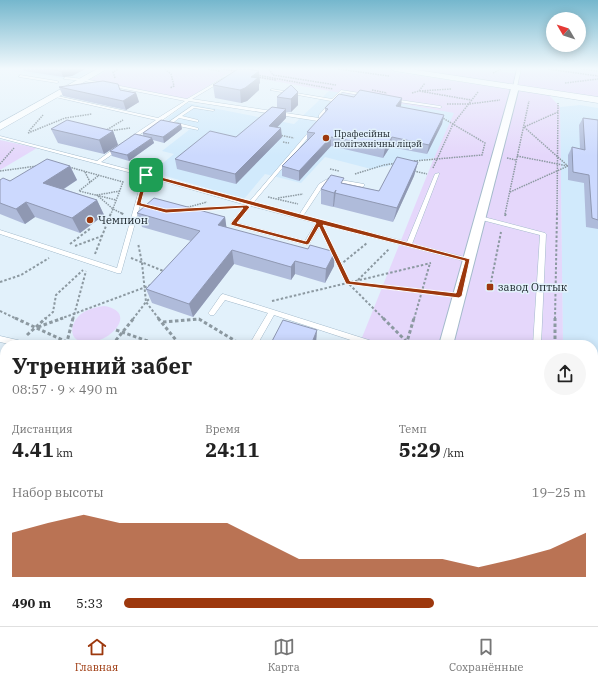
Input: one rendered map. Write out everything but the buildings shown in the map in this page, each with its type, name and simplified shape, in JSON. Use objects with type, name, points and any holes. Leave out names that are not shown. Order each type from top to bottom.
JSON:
[{"type":"street","points":[[0,127],[49,98]]},
{"type":"street","points":[[447,340],[513,98]]},
{"type":"street","points":[[587,98],[598,100]]},
{"type":"lane","points":[[63,98],[197,129]]},
{"type":"lane","points":[[178,98],[321,120]]},
{"type":"lane","points":[[125,143],[191,98]]},
{"type":"lane","points":[[319,222],[307,243],[233,224],[321,120],[320,116],[333,100],[322,98]]},
{"type":"lane","points":[[387,98],[440,107]]},
{"type":"lane","points":[[170,123],[192,107],[212,110]]},
{"type":"lane","points":[[178,117],[197,121]]},
{"type":"lane","points":[[0,137],[223,196],[248,205],[468,260]]},
{"type":"lane","points":[[98,162],[120,147]]},
{"type":"lane","points":[[0,232],[119,271],[146,175]]},
{"type":"lane","points":[[409,245],[437,175]]},
{"type":"lane","points":[[300,217],[321,185],[331,179],[362,185]]},
{"type":"lane","points":[[480,218],[542,234],[537,340]]},
{"type":"lane","points":[[212,313],[223,298],[359,340]]},
{"type":"lane","points":[[256,340],[272,312]]},
{"type":"path","points":[[436,159],[453,124],[471,100],[459,98]]},
{"type":"path","points":[[422,104],[469,104],[511,98]]},
{"type":"path","points":[[490,287],[529,101]]},
{"type":"path","points":[[555,340],[558,102]]},
{"type":"path","points":[[414,162],[482,155],[486,143],[422,104]]},
{"type":"path","points":[[28,132],[65,118],[115,110]]},
{"type":"path","points":[[0,164],[46,112]]},
{"type":"path","points":[[524,127],[558,112]]},
{"type":"path","points":[[105,131],[132,114]]},
{"type":"path","points":[[524,127],[568,166]]},
{"type":"path","points":[[279,134],[304,140]]},
{"type":"path","points":[[517,156],[568,166]]},
{"type":"path","points":[[355,174],[384,164],[399,163]]},
{"type":"path","points":[[384,164],[392,166]]},
{"type":"path","points":[[0,171],[42,165]]},
{"type":"path","points":[[63,165],[124,182],[92,262]]},
{"type":"path","points":[[510,192],[568,166]]},
{"type":"path","points":[[407,170],[437,175]]},
{"type":"path","points":[[84,171],[90,182]]},
{"type":"path","points":[[99,175],[79,191],[116,200]]},
{"type":"path","points":[[97,195],[120,191]]},
{"type":"path","points":[[276,198],[317,192]]},
{"type":"path","points":[[258,194],[307,206]]},
{"type":"path","points":[[97,195],[113,209],[133,220],[142,263],[146,302],[176,340]]},
{"type":"path","points":[[223,196],[178,210],[248,205]]},
{"type":"path","points":[[319,222],[348,283],[402,340]]},
{"type":"path","points":[[0,282],[21,275],[60,252],[91,228]]},
{"type":"path","points":[[60,252],[102,235]]},
{"type":"path","points":[[340,265],[376,236]]},
{"type":"path","points":[[358,280],[396,242]]},
{"type":"path","points":[[407,340],[434,252]]},
{"type":"path","points":[[124,255],[170,273],[168,277]]},
{"type":"path","points":[[252,306],[430,263]]},
{"type":"path","points":[[21,340],[54,312],[56,295],[87,266],[68,340]]},
{"type":"path","points":[[35,328],[158,282]]},
{"type":"path","points":[[348,283],[422,293],[459,296]]},
{"type":"path","points":[[116,340],[156,291]]},
{"type":"path","points":[[0,312],[62,340]]},
{"type":"path","points":[[162,322],[198,319],[234,340]]},
{"type":"path","points":[[116,330],[145,340]]},
{"type":"shaded area","name":"Прафесійны політэхнічны ліцэй","points":[[321,98],[443,98],[487,101],[466,164],[433,158],[371,169],[325,157],[301,183],[265,174],[244,199],[152,172],[174,154],[162,151],[194,126],[165,120],[187,103],[294,124]]},
{"type":"shaded area","points":[[371,98],[552,98],[560,107],[563,340],[361,340],[434,158],[454,113]]},
{"type":"shaded area","points":[[580,105],[598,108],[598,340],[563,340],[560,107]]},
{"type":"shaded area","points":[[0,140],[37,148],[0,170]]},
{"type":"shaded area","points":[[104,306],[115,309],[120,315],[120,321],[110,334],[102,339],[78,340],[73,334],[72,330],[75,321],[81,314]]},
{"type":"place","name":"Прафесійны політэхнічны ліцэй","points":[[326,138]]},
{"type":"place","name":"Чемпион","points":[[90,220]]},
{"type":"place","name":"завод Оптык","points":[[490,287]]},
{"type":"route","points":[[146,175],[138,204],[166,211],[247,207],[233,224],[307,243],[319,222],[468,260],[459,296],[422,293],[348,283],[319,222],[146,175]]}]
